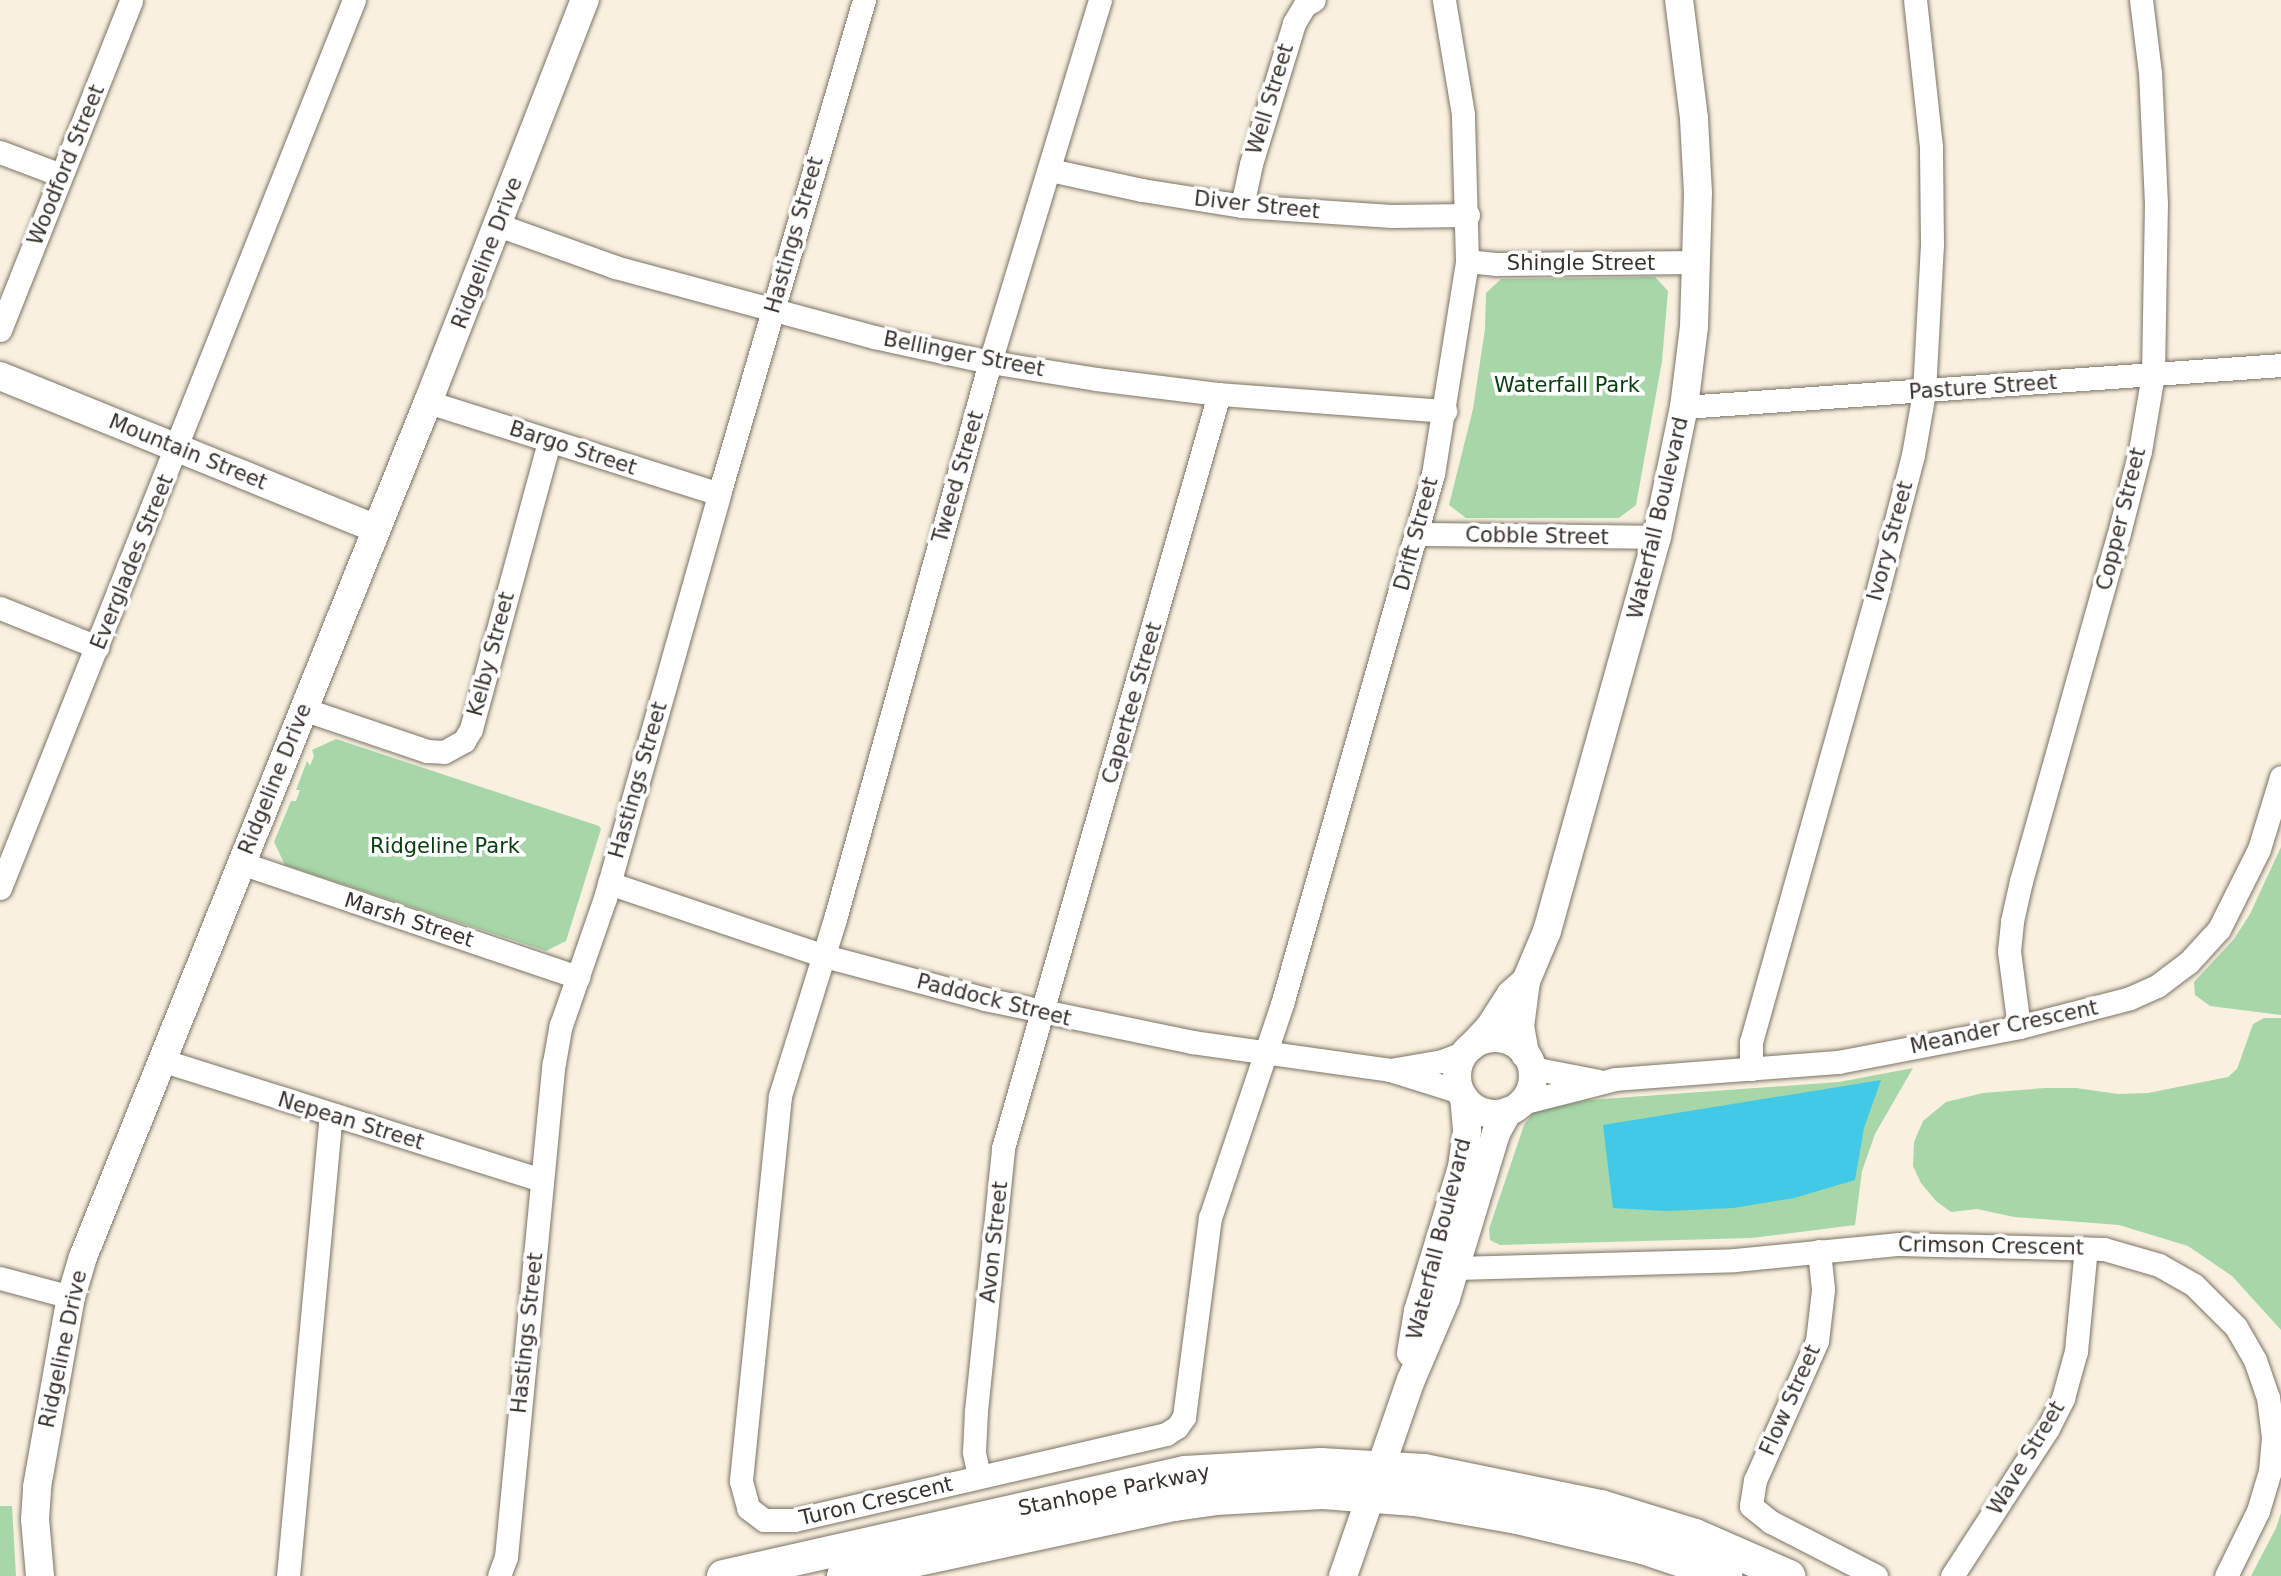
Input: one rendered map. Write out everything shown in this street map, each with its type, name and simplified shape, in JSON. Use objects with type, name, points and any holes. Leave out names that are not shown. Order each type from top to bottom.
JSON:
[{"type":"main road","name":"Stanhope Parkway","points":[[723,1576],[1185,1472],[1264,1465],[1379,1465],[1502,1484],[1639,1516],[1721,1545],[1789,1576]]},
{"type":"main road","name":"Stanhope Parkway","points":[[843,1576],[1175,1505],[1257,1496],[1322,1493],[1464,1507],[1643,1548],[1726,1576]]},
{"type":"street","name":"Woodford Street","points":[[0,330],[131,0]]},
{"type":"street","name":"Everglades Street","points":[[0,888],[10,837],[97,647],[355,0]]},
{"type":"street","name":"Hastings Street","points":[[499,1576],[506,1558],[557,1044],[609,883],[719,494],[864,0]]},
{"type":"street","name":"Tweed Street","points":[[825,956],[990,362],[1100,0]]},
{"type":"street","name":"Well Street","points":[[1242,206],[1251,164],[1294,23],[1306,5],[1314,0]]},
{"type":"street","name":"Drift Street","points":[[1265,1054],[1418,534],[1445,411],[1467,261],[1468,215],[1463,114],[1444,0]]},
{"type":"street","name":"Waterfall Boulevard","points":[[1528,1061],[1520,1027],[1526,981],[1547,931],[1657,537],[1684,407],[1694,327],[1698,193],[1694,118],[1679,0]]},
{"type":"street","name":"Ivory Street","points":[[1751,1069],[1751,1042],[1876,597],[1913,455],[1924,392],[1932,245],[1931,147],[1915,0]]},
{"type":"street","name":"Copper Street","points":[[2018,1027],[2009,951],[2012,921],[2140,452],[2153,374],[2156,204],[2150,73],[2141,0]]},
{"type":"street","name":"Ridgeline Drive","points":[[40,1576],[35,1519],[41,1460],[71,1297],[83,1257],[428,402],[582,1]]},
{"type":"street","points":[[0,152],[61,175]]},
{"type":"street","name":"Diver Street","points":[[1050,170],[1142,190],[1242,206],[1378,216],[1468,215]]},
{"type":"street","name":"Bellinger Street","points":[[498,225],[615,267],[773,310],[990,362],[1096,379],[1219,394],[1445,411]]},
{"type":"street","name":"Shingle Street","points":[[1467,261],[1497,264],[1696,262]]},
{"type":"street","name":"Pasture Street","points":[[1684,407],[2281,365]]},
{"type":"street","name":"Mountain Street","points":[[0,376],[375,528]]},
{"type":"street","name":"Capertee Street","points":[[1044,1013],[1219,394]]},
{"type":"street","name":"Bargo Street","points":[[428,402],[719,494]]},
{"type":"street","name":"Kelby Street","points":[[303,709],[427,751],[444,752],[464,741],[471,729],[549,441]]},
{"type":"street","name":"Cobble Street","points":[[1418,534],[1657,537]]},
{"type":"street","points":[[0,608],[97,647]]},
{"type":"street","name":"Meander Crescent","points":[[1515,1107],[1601,1081],[1838,1062],[2018,1027],[2130,999],[2157,986],[2188,963],[2219,929],[2259,849],[2281,777]]},
{"type":"street","name":"Marsh Street","points":[[241,863],[578,977]]},
{"type":"street","name":"Paddock Street","points":[[609,883],[825,956],[1044,1013],[1265,1054],[1391,1070],[1462,1095]]},
{"type":"street","name":"Turon Crescent","points":[[825,956],[780,1096],[741,1481],[744,1500],[757,1517],[783,1522],[1166,1434],[1181,1422],[1188,1401],[1207,1233],[1265,1054]]},
{"type":"street","name":"Waterfall Boulevard","points":[[1469,1049],[1489,1028],[1511,994],[1526,981]]},
{"type":"street","name":"Avon Street","points":[[979,1476],[974,1452],[976,1411],[1003,1148],[1044,1013]]},
{"type":"street","points":[[1500,1039],[1514,1044],[1528,1061],[1530,1090],[1515,1107],[1488,1113],[1474,1108],[1462,1095],[1457,1071],[1469,1049],[1484,1040],[1500,1039]]},
{"type":"street","name":"Paddock Street","points":[[1391,1070],[1442,1061],[1469,1049]]},
{"type":"street","name":"Nepean Street","points":[[161,1060],[331,1116],[542,1180]]},
{"type":"street","name":"Meander Crescent","points":[[1528,1061],[1601,1081]]},
{"type":"street","name":"Waterfall Boulevard","points":[[1411,1380],[1411,1354],[1418,1311],[1462,1167],[1467,1130],[1462,1095]]},
{"type":"street","name":"Waterfall Boulevard","points":[[1342,1576],[1379,1465],[1456,1268],[1496,1133],[1515,1107]]},
{"type":"street","points":[[288,1576],[331,1116]]},
{"type":"street","name":"Crimson Crescent","points":[[1456,1268],[1735,1260],[1899,1244],[2086,1248],[2140,1257],[2194,1285],[2236,1327],[2255,1360],[2271,1416],[2272,1459],[2258,1511],[2226,1576]]},
{"type":"street","name":"Wave Street","points":[[1952,1576],[2048,1428],[2063,1398],[2076,1351],[2086,1248]]},
{"type":"street","name":"Flow Street","points":[[1819,1251],[1823,1290],[1817,1340],[1755,1480],[1751,1506],[1771,1522],[1876,1576]]},
{"type":"street","points":[[0,1278],[71,1297]]},
{"type":"street","points":[[35,1519],[59,1576]]},
{"type":"green space","name":"Waterfall Park","points":[[1655,277],[1668,291],[1662,361],[1636,505],[1619,518],[1466,518],[1449,505],[1473,409],[1485,329],[1486,293],[1501,279]]},
{"type":"green space","name":"Ridgeline Park","points":[[336,739],[599,826],[601,829],[566,941],[546,951],[285,865],[274,842],[291,801],[296,801],[300,790],[296,790],[307,761],[310,766],[314,756],[312,750]]},
{"type":"green space","points":[[2281,847],[2281,1015],[2210,1006],[2195,995],[2194,982],[2234,939],[2250,914]]},
{"type":"green space","points":[[2264,1018],[2281,1018],[2281,1330],[2232,1276],[2188,1246],[2119,1225],[2014,1217],[1977,1209],[1951,1212],[1936,1201],[1921,1183],[1913,1166],[1914,1142],[1923,1121],[1946,1102],[1983,1093],[2045,1088],[2076,1088],[2118,1094],[2148,1093],[2228,1077],[2237,1069],[2253,1024]]},
{"type":"green space","points":[[1913,1068],[1875,1134],[1862,1171],[1855,1225],[1751,1238],[1500,1245],[1490,1240],[1489,1229],[1524,1125],[1535,1111],[1589,1100],[1839,1082]]},
{"type":"green space","points":[[0,1506],[12,1506],[16,1576],[0,1576]]},
{"type":"green space","points":[[2281,1513],[2281,1576],[2251,1576],[2276,1528]]},
{"type":"water","points":[[1881,1080],[1864,1128],[1855,1180],[1794,1198],[1733,1208],[1666,1211],[1613,1208],[1603,1125]]}]
